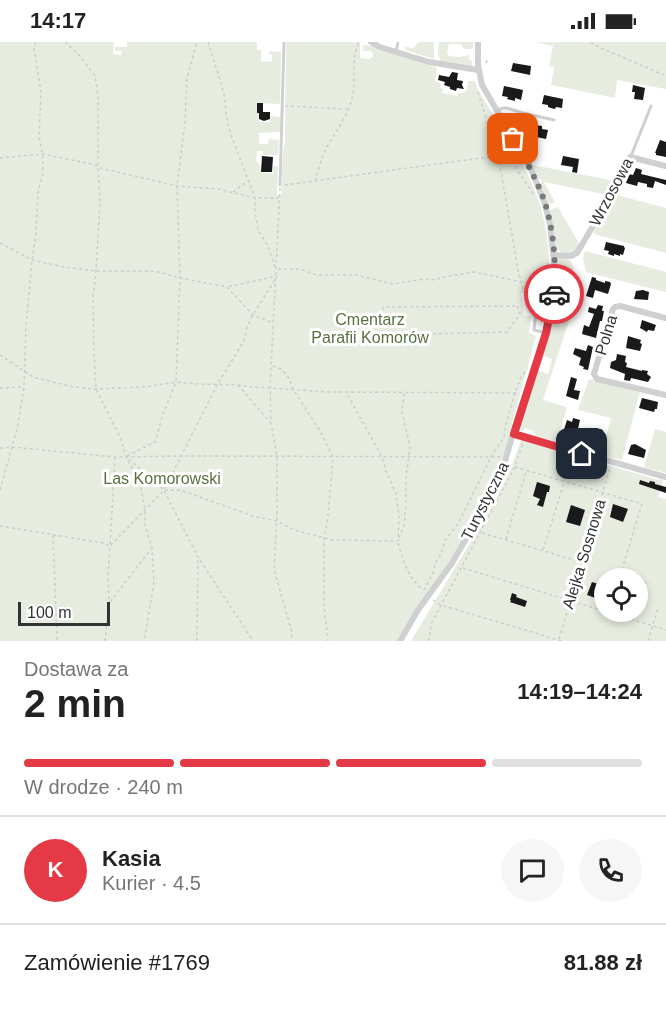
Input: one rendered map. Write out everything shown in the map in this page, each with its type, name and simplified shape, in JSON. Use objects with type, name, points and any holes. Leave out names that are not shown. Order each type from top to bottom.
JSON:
[{"type":"street","points":[[370,42],[429,62],[478,70]]},
{"type":"street","name":"Turystyczna","points":[[400,641],[418,610],[452,563],[492,491],[507,458],[551,311],[554,287],[553,255],[546,208],[531,169],[482,85],[478,70],[478,42]]},
{"type":"street","points":[[630,157],[666,166]]},
{"type":"street","name":"Wrzosowa","points":[[553,255],[569,256],[579,250],[630,157]]},
{"type":"street","name":"Polna","points":[[666,318],[620,306],[615,307],[594,372],[598,379],[666,395]]},
{"type":"street","points":[[514,434],[666,477]]},
{"type":"lane","points":[[280,185],[284,42]]},
{"type":"lane","points":[[396,52],[398,42]]},
{"type":"lane","name":"Wrzosowa","points":[[630,157],[651,106]]},
{"type":"lane","points":[[496,111],[507,108],[554,120]]},
{"type":"lane","points":[[528,299],[536,299],[534,330],[546,333]]},
{"type":"lane","points":[[536,311],[551,311]]},
{"type":"path","points":[[0,490],[17,429],[24,387],[26,327],[38,192],[43,173],[43,154],[39,136],[40,90],[34,49],[36,42]]},
{"type":"path","points":[[65,42],[81,57],[95,76],[98,95],[100,202],[93,298],[96,389],[122,439],[126,457],[140,482],[145,525],[152,548],[154,583],[144,641]]},
{"type":"path","points":[[126,457],[155,442],[176,382],[180,278],[177,186],[185,122],[186,78],[197,42]]},
{"type":"path","points":[[208,42],[225,99],[231,135],[255,198],[258,230],[268,246],[277,276],[270,387],[271,423],[278,456],[274,569],[292,633],[291,641]]},
{"type":"path","points":[[315,181],[325,151],[352,99],[356,48],[359,42]]},
{"type":"path","points":[[591,42],[666,76]]},
{"type":"path","points":[[479,89],[481,105],[498,154],[524,292]]},
{"type":"path","points":[[283,106],[347,109]]},
{"type":"path","points":[[489,128],[538,201]]},
{"type":"path","points":[[0,158],[43,154],[177,186],[218,189],[255,198],[280,198]]},
{"type":"path","points":[[276,269],[280,185],[498,154]]},
{"type":"path","points":[[233,192],[248,181]]},
{"type":"path","points":[[0,243],[32,260],[64,267],[96,271],[155,270],[180,278],[227,287],[277,276]]},
{"type":"path","points":[[276,269],[300,269],[317,275],[356,275],[393,284],[424,279],[436,280],[474,272],[522,282]]},
{"type":"path","points":[[110,546],[165,490],[217,385],[244,341],[253,315],[277,276]]},
{"type":"path","points":[[227,287],[253,315],[274,323]]},
{"type":"path","points":[[517,306],[520,314],[507,332],[383,335],[383,307],[517,306]]},
{"type":"path","points":[[0,355],[33,377],[73,387],[96,389],[144,387],[176,382],[346,392],[520,393]]},
{"type":"path","points":[[272,365],[289,378],[293,389],[320,431],[333,457],[324,539],[324,606],[328,641]]},
{"type":"path","points":[[346,392],[382,457],[396,493],[399,516],[398,541],[405,565],[413,581],[423,590],[434,573],[445,540],[458,524],[491,457],[504,437],[515,393],[521,377],[529,369]]},
{"type":"path","points":[[237,385],[271,423]]},
{"type":"path","points":[[0,388],[24,387]]},
{"type":"path","points":[[398,541],[404,526],[410,446],[402,412],[404,392]]},
{"type":"path","points":[[429,641],[431,624],[481,533],[514,467],[523,442]]},
{"type":"path","points":[[0,448],[12,447],[115,457],[507,458]]},
{"type":"path","points":[[105,641],[110,602],[108,575],[115,457]]},
{"type":"path","points":[[126,457],[165,490],[198,557],[253,641]]},
{"type":"path","points":[[514,467],[642,504],[623,568]]},
{"type":"path","name":"Alejka Sosnowa","points":[[560,641],[610,468]]},
{"type":"path","points":[[506,540],[526,471]]},
{"type":"path","points":[[543,551],[564,482]]},
{"type":"path","points":[[165,490],[180,490],[324,539],[398,541]]},
{"type":"path","points":[[0,526],[110,546]]},
{"type":"path","points":[[481,533],[582,562]]},
{"type":"path","points":[[53,534],[57,641]]},
{"type":"path","points":[[110,602],[152,548]]},
{"type":"path","points":[[197,641],[198,557]]},
{"type":"path","points":[[462,568],[594,608]]},
{"type":"path","points":[[435,602],[560,641]]},
{"type":"path","points":[[648,641],[658,608]]},
{"type":"path","points":[[640,622],[666,630]]},
{"type":"green space","name":"Las Komorowski","points":[[0,42],[114,42],[113,54],[121,55],[121,51],[115,51],[115,47],[127,47],[127,42],[257,42],[257,50],[261,50],[261,61],[272,62],[272,54],[269,54],[269,51],[281,52],[280,103],[257,103],[259,122],[270,122],[271,116],[280,117],[280,132],[259,133],[259,144],[268,144],[269,139],[279,140],[278,155],[263,155],[263,151],[257,151],[256,160],[260,165],[261,173],[273,173],[273,166],[278,166],[277,195],[281,195],[285,141],[286,42],[360,42],[360,58],[369,59],[373,57],[373,53],[363,51],[363,45],[373,46],[437,68],[435,81],[440,83],[442,93],[457,96],[458,93],[467,90],[468,81],[475,81],[536,192],[545,224],[550,276],[549,299],[547,304],[538,305],[541,301],[541,293],[521,293],[524,314],[531,316],[529,333],[536,336],[501,468],[454,555],[406,624],[397,641],[0,641]]},
{"type":"green space","points":[[418,42],[434,42],[434,59],[405,50],[406,47],[414,48]]},
{"type":"green space","points":[[439,42],[473,42],[473,49],[464,49],[461,44],[449,44],[447,52],[449,56],[469,55],[472,67],[440,61]]},
{"type":"green space","points":[[535,42],[666,42],[666,89],[617,80],[615,98],[551,85],[554,67],[549,66],[553,46]]},
{"type":"green space","points":[[525,153],[533,165],[615,181],[608,195],[544,182],[555,202],[548,205],[540,183],[542,182],[538,179]]},
{"type":"green space","points":[[613,194],[666,208],[666,253],[594,234]]},
{"type":"green space","points":[[558,207],[580,245],[574,253],[563,253],[555,247],[550,210]]},
{"type":"green space","points":[[585,251],[666,272],[666,292],[586,272],[583,258]]},
{"type":"green space","points":[[562,257],[570,260],[574,268],[564,298],[569,297],[576,300],[543,400],[567,407],[557,442],[535,436],[533,431],[525,428],[522,432],[520,423],[529,392],[531,393],[533,389],[530,387],[537,370],[548,374],[552,359],[544,356],[538,368],[551,324],[557,290],[559,290],[560,275],[557,274],[557,262]]},
{"type":"green space","points":[[589,379],[640,392],[622,460],[601,455],[611,418],[578,410]]},
{"type":"green space","points":[[655,429],[666,432],[666,473],[644,467]]},
{"type":"green space","points":[[521,440],[663,480],[658,497],[666,499],[666,641],[411,641],[494,503]]},
{"type":"building","points":[[513,63],[531,66],[530,75],[511,71]]},
{"type":"building","points":[[452,72],[458,73],[457,80],[463,81],[464,89],[457,88],[456,91],[450,89],[444,85],[445,82],[438,80],[439,75],[449,77]]},
{"type":"building","points":[[633,85],[645,88],[643,100],[634,99]]},
{"type":"building","points":[[504,86],[523,90],[521,100],[515,98],[515,101],[502,96]]},
{"type":"building","points":[[544,95],[563,99],[562,108],[556,107],[555,109],[542,104]]},
{"type":"building","points":[[257,103],[263,103],[263,112],[270,112],[270,119],[264,121],[259,119]]},
{"type":"building","points":[[535,125],[548,130],[546,139],[527,135],[528,126],[534,127]]},
{"type":"building","points":[[660,140],[666,142],[666,157],[655,153]]},
{"type":"building","points":[[262,156],[273,157],[272,172],[261,172]]},
{"type":"building","points":[[563,156],[579,159],[577,173],[572,172],[573,167],[561,165]]},
{"type":"building","points":[[636,168],[642,170],[641,174],[666,180],[666,185],[655,181],[653,188],[638,182],[637,186],[626,183],[629,174],[633,175]]},
{"type":"building","points":[[606,242],[624,246],[623,255],[608,254],[609,251],[604,250]]},
{"type":"building","points":[[592,277],[605,283],[605,281],[610,282],[608,294],[595,290],[593,298],[586,296]]},
{"type":"building","points":[[636,291],[649,292],[648,300],[634,299]]},
{"type":"building","points":[[598,305],[603,306],[602,311],[604,311],[596,338],[582,334],[584,325],[589,327],[594,314],[588,312],[589,307],[596,309]]},
{"type":"building","points":[[642,320],[656,325],[654,331],[648,330],[647,332],[640,328]]},
{"type":"building","points":[[628,336],[641,340],[640,351],[626,348]]},
{"type":"building","points":[[588,345],[593,347],[588,370],[579,365],[581,358],[573,354],[575,348],[586,351]]},
{"type":"building","points":[[617,354],[626,356],[626,367],[648,371],[647,374],[651,377],[648,382],[631,378],[630,381],[624,380],[625,374],[610,368]]},
{"type":"building","points":[[571,377],[577,379],[574,390],[580,391],[578,400],[566,396]]},
{"type":"building","points":[[642,398],[658,402],[657,409],[654,412],[639,408]]},
{"type":"building","points":[[573,418],[580,420],[578,440],[562,436],[567,420],[572,422]]},
{"type":"building","points":[[596,428],[603,430],[600,449],[593,447],[594,441],[590,438]]},
{"type":"building","points":[[635,444],[646,450],[644,458],[628,454],[631,445]]},
{"type":"building","points":[[640,480],[655,482],[655,484],[666,487],[666,493],[639,484]]},
{"type":"building","points":[[537,482],[550,486],[543,507],[537,505],[540,499],[533,496]]},
{"type":"building","points":[[613,504],[628,509],[623,522],[610,517]]},
{"type":"building","points":[[571,505],[585,510],[580,526],[566,522]]},
{"type":"building","points":[[592,582],[594,583],[594,598],[587,595]]},
{"type":"building","points":[[512,593],[527,601],[525,607],[510,602]]},
{"type":"way so far","points":[[513,139],[532,173],[546,208],[554,262],[554,294]]},
{"type":"route","points":[[554,294],[546,333],[514,434],[582,454]]},
{"type":"park label","name":"Cmentarz Parafii Komorów","points":[[370,328]]}]
